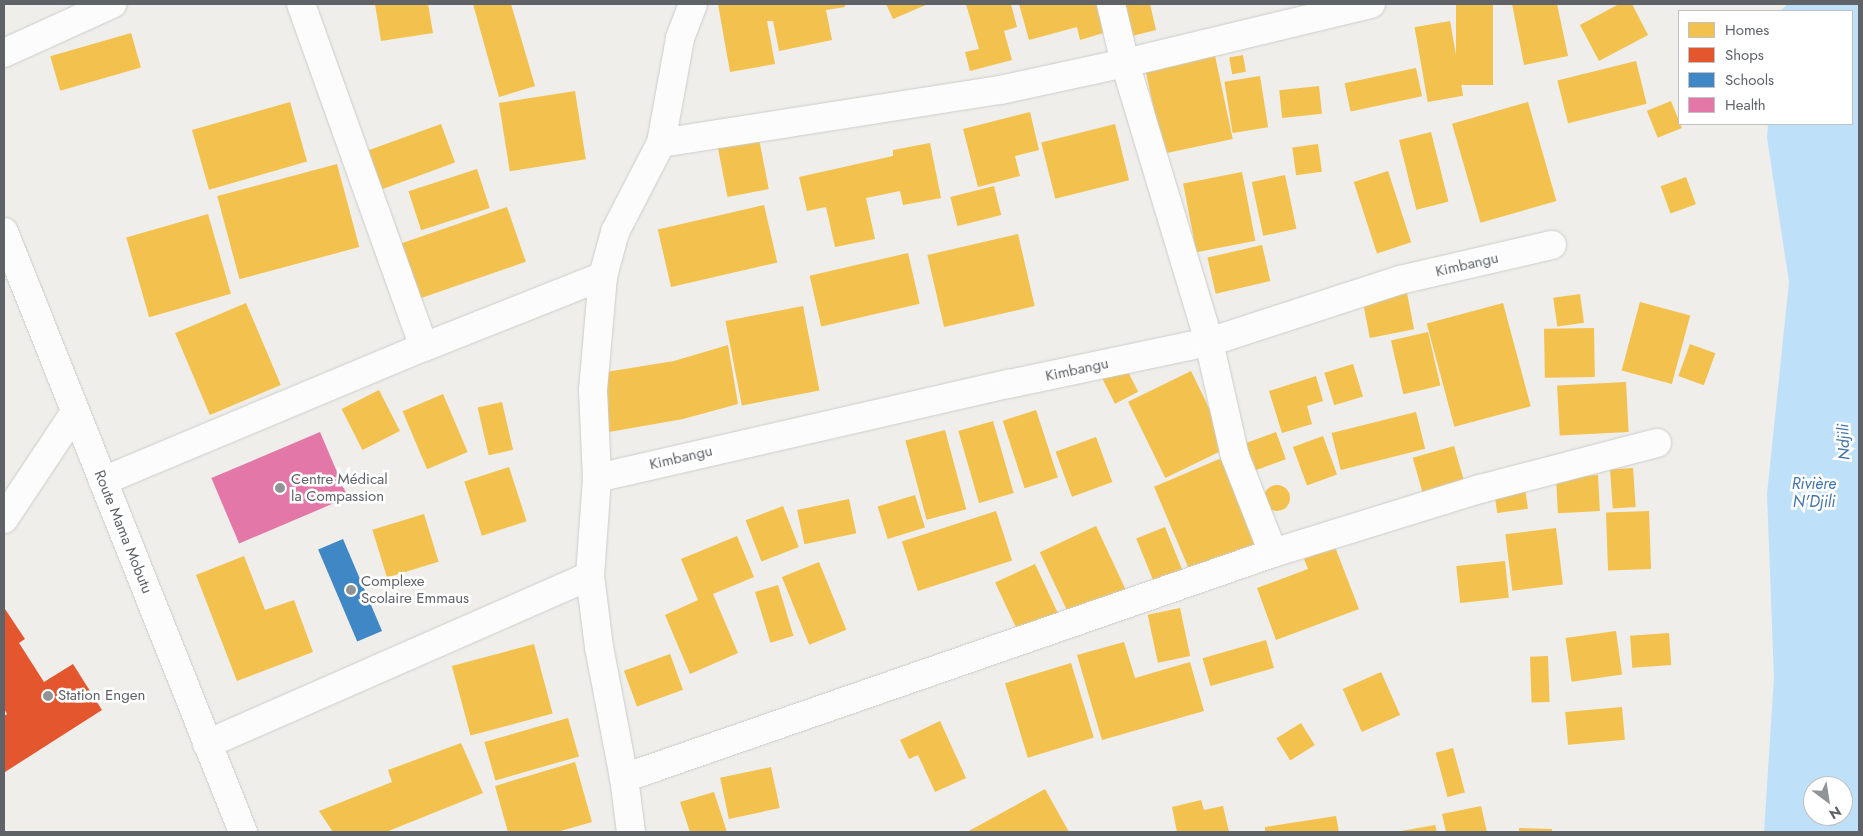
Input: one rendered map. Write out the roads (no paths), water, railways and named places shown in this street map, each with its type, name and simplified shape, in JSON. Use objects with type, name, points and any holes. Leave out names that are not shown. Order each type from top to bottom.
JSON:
[{"type":"street","points":[[4,53],[112,4]]},
{"type":"street","points":[[301,4],[424,347]]},
{"type":"street","points":[[631,832],[624,778],[599,647],[590,576],[597,478],[593,390],[603,276],[615,232],[660,143],[680,38],[693,4]]},
{"type":"street","points":[[1110,4],[1125,63],[1209,342],[1235,456],[1273,553]]},
{"type":"street","points":[[660,143],[1000,90],[1125,63],[1371,4]]},
{"type":"street","name":"Route Mama Mobutu","points":[[4,232],[243,832]]},
{"type":"street","name":"Kimbangu","points":[[597,478],[1009,384],[1209,342],[1400,280],[1552,245]]},
{"type":"street","points":[[103,481],[424,347],[603,276]]},
{"type":"street","points":[[4,519],[75,412]]},
{"type":"street","points":[[624,778],[1273,553],[1480,489],[1657,443]]},
{"type":"street","points":[[207,744],[590,576]]},
{"type":"water","name":"Rivière N'Djili","points":[[1788,4],[1859,4],[1859,832],[1764,832],[1774,677],[1767,494],[1789,282],[1767,138],[1768,125],[1853,125],[1853,10],[1781,10]]},
{"type":"place","name":"Centre Médical la Compassion","points":[[280,488]]},
{"type":"place","name":"Complexe Scolaire Emmaus","points":[[351,590]]},
{"type":"place","name":"Station Engen","points":[[48,696]]},
{"type":"water label","name":"Ndjili","points":[[1844,442]]}]
